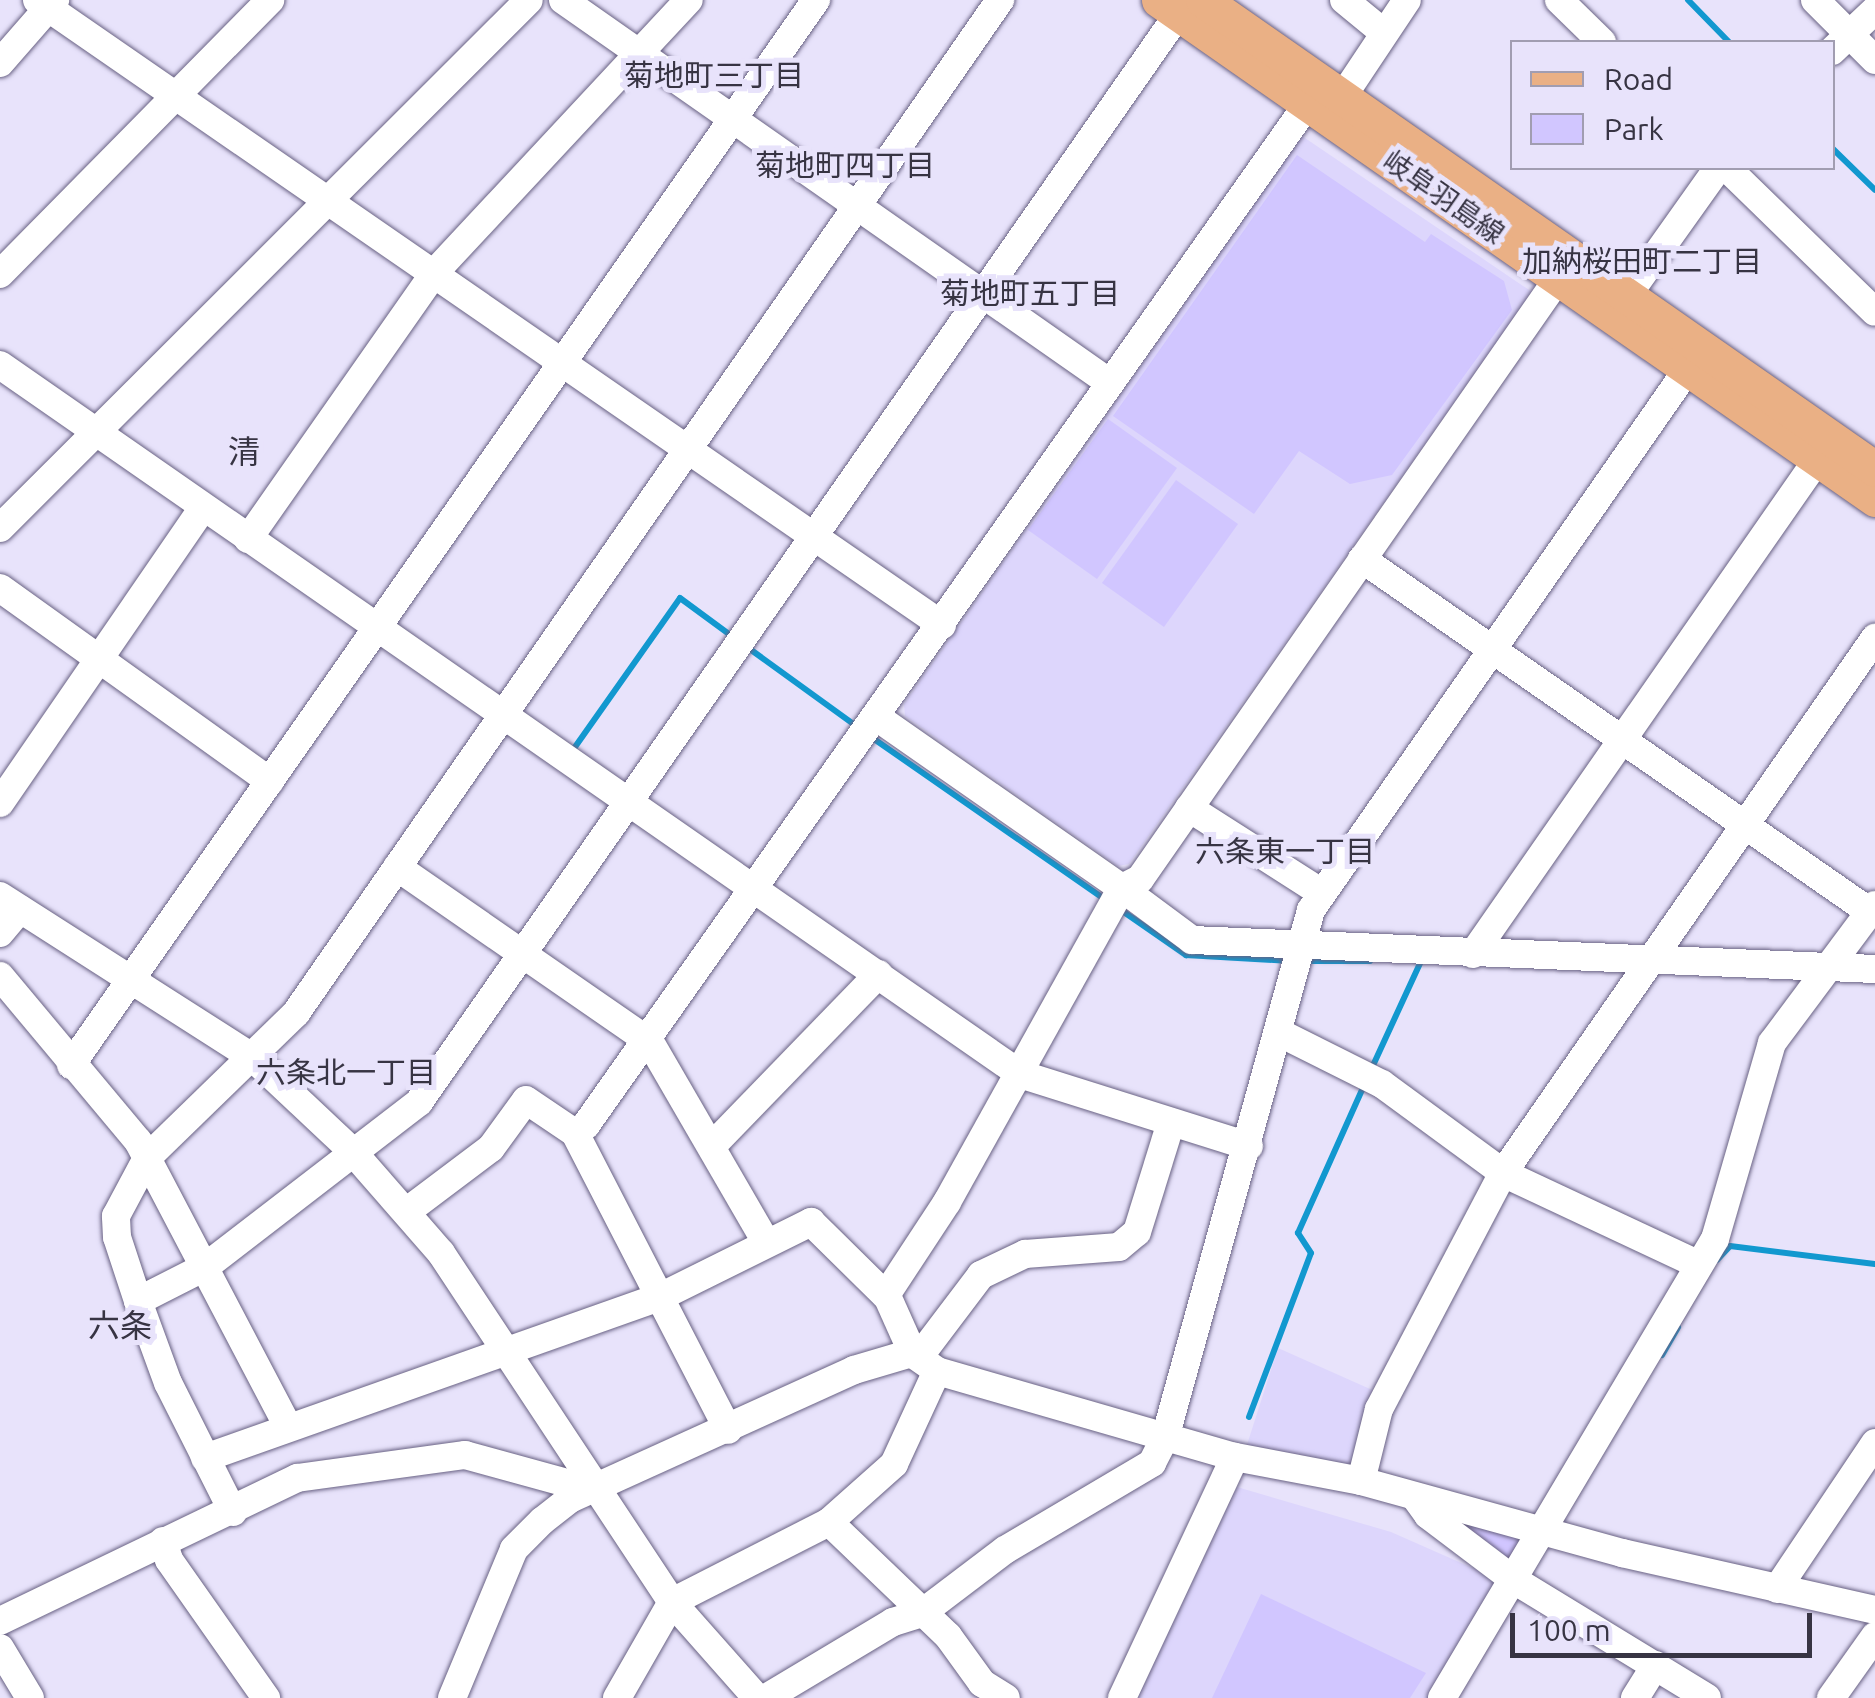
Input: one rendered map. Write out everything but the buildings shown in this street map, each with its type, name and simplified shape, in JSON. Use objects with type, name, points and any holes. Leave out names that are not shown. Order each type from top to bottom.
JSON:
[{"type":"main road","name":"岐阜羽島線","points":[[1180,4],[1627,296],[1875,469]]},
{"type":"main road","name":"岐阜羽島線","points":[[1326,99],[1559,277],[1875,499]]},
{"type":"street","points":[[0,528],[530,0]]},
{"type":"street","points":[[563,0],[1110,382]]},
{"type":"street","points":[[248,539],[435,272],[689,0]]},
{"type":"street","points":[[71,1064],[816,0]]},
{"type":"street","points":[[233,1512],[138,1301],[116,1237],[116,1216],[147,1158],[296,1013],[1000,0]]},
{"type":"street","points":[[1344,0],[1383,32]]},
{"type":"street","points":[[575,1133],[650,1042],[1110,382],[1326,99],[1407,0]]},
{"type":"street","points":[[1559,0],[1600,40]]},
{"type":"street","points":[[1815,0],[1841,43],[1875,60]]},
{"type":"street","points":[[0,63],[47,3],[942,625]]},
{"type":"street","points":[[0,274],[181,95],[258,4]]},
{"type":"street","points":[[138,1301],[204,1267],[419,1102],[983,294],[1180,4]]},
{"type":"street","points":[[1841,43],[1875,10]]},
{"type":"street","points":[[1627,296],[1717,170]]},
{"type":"street","points":[[1729,170],[1875,312]]},
{"type":"street","points":[[886,1295],[1020,1074],[1122,888],[1140,879],[1559,277]]},
{"type":"street","points":[[0,365],[94,435],[1020,1074],[1249,1146]]},
{"type":"street","points":[[766,1698],[893,1622],[922,1613],[1005,1550],[1152,1463],[1166,1438],[1278,1032],[1322,893],[1688,370]]},
{"type":"street","points":[[1473,954],[1619,738],[1817,460]]},
{"type":"street","points":[[0,803],[204,508]]},
{"type":"street","points":[[1362,559],[1745,825],[1873,909],[1772,1043],[1715,1239],[1442,1698]]},
{"type":"street","points":[[0,588],[270,780]]},
{"type":"street","points":[[1361,1481],[1378,1409],[1504,1173],[1875,638]]},
{"type":"street","points":[[878,718],[1192,940],[1875,969]]},
{"type":"street","points":[[1190,808],[1322,893]]},
{"type":"street","points":[[397,867],[650,1042],[766,1242]]},
{"type":"street","points":[[0,933],[10,902],[252,1057],[352,1151],[441,1253],[501,1351],[672,1602],[757,1698]]},
{"type":"street","points":[[713,1145],[879,974]]},
{"type":"street","points":[[0,976],[147,1158],[288,1427]]},
{"type":"street","points":[[1278,1032],[1382,1084],[1504,1173],[1698,1264]]},
{"type":"street","points":[[406,1212],[491,1148],[526,1100],[575,1133],[728,1430]]},
{"type":"street","points":[[452,1698],[514,1549],[570,1499],[596,1492],[854,1370],[925,1349],[981,1276],[1024,1254],[1119,1247],[1137,1232],[1171,1122]]},
{"type":"street","points":[[206,1458],[660,1297],[812,1222],[886,1295],[913,1354],[936,1371],[1235,1457],[1361,1481],[1541,1532],[1875,1610]]},
{"type":"street","points":[[617,1698],[672,1602],[829,1522],[894,1464],[936,1371]]},
{"type":"street","points":[[1777,1590],[1875,1443]]},
{"type":"street","points":[[0,1621],[297,1478],[465,1455],[596,1492]]},
{"type":"street","points":[[1122,1698],[1235,1457]]},
{"type":"street","points":[[1414,1496],[1428,1515],[1514,1580],[1707,1698]]},
{"type":"street","points":[[829,1522],[922,1613],[982,1683],[1006,1698]]},
{"type":"street","points":[[163,1541],[169,1560],[266,1698]]},
{"type":"street","points":[[1831,1698],[1875,1636]]},
{"type":"street","points":[[0,1648],[30,1698]]},
{"type":"street","points":[[1634,1698],[1656,1665]]},
{"type":"shaded area","points":[[1302,136],[1532,292],[1129,864],[1118,866],[905,716],[904,704]]},
{"type":"shaded area","points":[[1278,1348],[1379,1393],[1358,1472],[1245,1451]]},
{"type":"shaded area","points":[[1237,1487],[1391,1532],[1493,1577],[1496,1594],[1429,1698],[1134,1698]]},
{"type":"green space","points":[[1297,155],[1425,242],[1431,234],[1504,281],[1512,310],[1392,475],[1350,484],[1299,451],[1254,514],[1113,416]]},
{"type":"green space","points":[[1108,419],[1177,468],[1097,579],[1028,530]]},
{"type":"green space","points":[[1176,480],[1238,524],[1164,627],[1102,583]]},
{"type":"green space","points":[[1441,1508],[1529,1534],[1506,1569]]},
{"type":"green space","points":[[1261,1594],[1426,1673],[1410,1698],[1212,1698]]},
{"type":"waterway","points":[[1688,0],[1727,40]]},
{"type":"waterway","points":[[1835,151],[1875,190]]},
{"type":"waterway","points":[[575,747],[680,598],[733,637]]},
{"type":"waterway","points":[[747,647],[859,728]]},
{"type":"waterway","points":[[874,739],[1107,901]]},
{"type":"waterway","points":[[1118,908],[1186,955],[1290,961]]},
{"type":"waterway","points":[[1303,961],[1370,961]]},
{"type":"waterway","points":[[1370,1072],[1421,961]]},
{"type":"waterway","points":[[1249,1417],[1311,1253],[1298,1233],[1365,1083]]},
{"type":"waterway","points":[[1717,1260],[1730,1246],[1875,1264]]},
{"type":"waterway","points":[[1662,1355],[1678,1327]]},
{"type":"district","name":"菊地町三丁目","points":[[714,75]]},
{"type":"district","name":"菊地町四丁目","points":[[845,165]]},
{"type":"district","name":"加納桜田町二丁目","points":[[1642,261]]},
{"type":"district","name":"菊地町五丁目","points":[[1030,293]]},
{"type":"district","name":"清","points":[[244,451]]},
{"type":"district","name":"六条東一丁目","points":[[1285,851]]},
{"type":"district","name":"六条北一丁目","points":[[346,1072]]},
{"type":"district","name":"六条","points":[[120,1325]]}]
